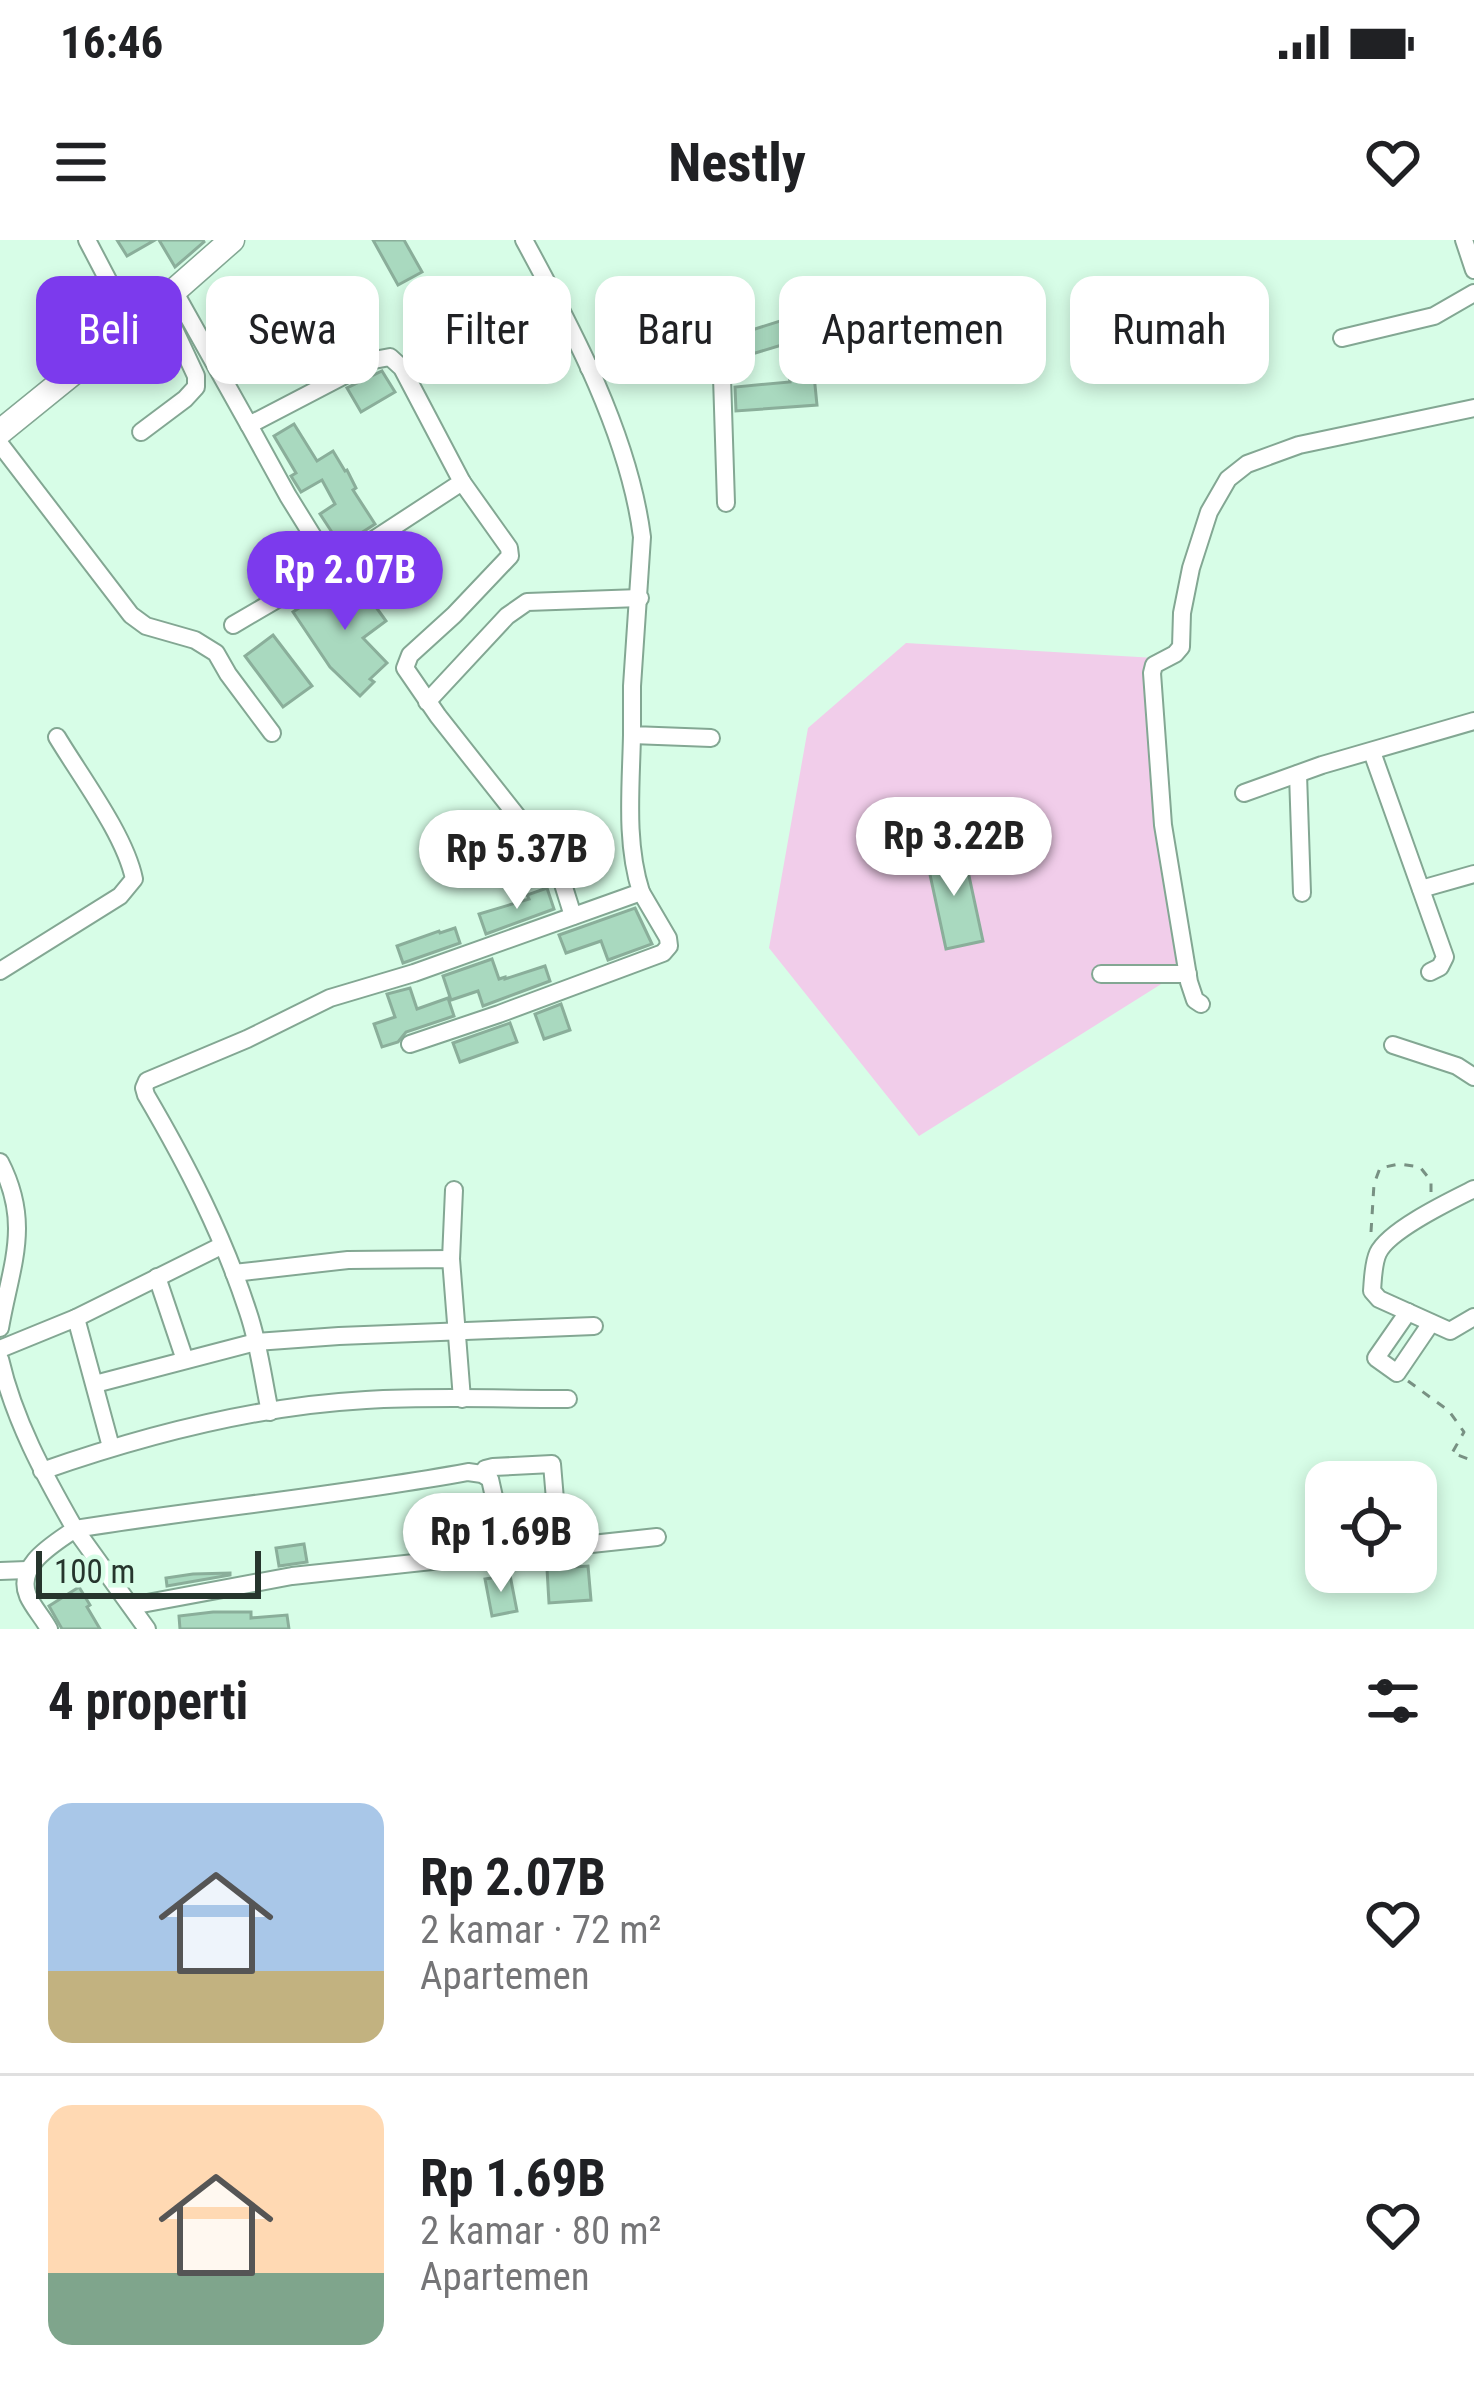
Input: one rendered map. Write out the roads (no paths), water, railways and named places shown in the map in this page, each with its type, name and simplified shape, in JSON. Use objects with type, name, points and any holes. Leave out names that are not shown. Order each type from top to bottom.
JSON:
[{"type":"highway","points":[[182,284],[232,240]]},
{"type":"highway","points":[[0,432],[58,384]]},
{"type":"street","points":[[87,240],[106,276]]},
{"type":"street","points":[[410,1044],[669,946],[641,892],[630,842],[632,686],[643,537],[640,514],[622,451],[589,368],[524,240]]},
{"type":"street","points":[[1464,240],[1474,270]]},
{"type":"street","points":[[1342,338],[1434,316],[1474,293]]},
{"type":"street","points":[[182,318],[332,567]]},
{"type":"street","points":[[141,432],[196,387],[182,336]]},
{"type":"street","points":[[589,368],[644,369],[715,355],[722,377],[726,503]]},
{"type":"street","points":[[249,425],[374,360],[390,357],[401,368],[462,482],[510,556],[404,663],[428,702],[558,868],[573,916]]},
{"type":"street","points":[[1201,1004],[1195,1000],[1188,974],[1163,825],[1152,673],[1154,665],[1181,647],[1191,568],[1216,496],[1247,464],[1299,445],[1474,408]]},
{"type":"street","points":[[0,444],[131,615],[146,626],[195,640],[216,653],[272,733]]},
{"type":"street","points":[[233,625],[462,482]]},
{"type":"street","points":[[428,702],[506,616],[527,602],[640,598]]},
{"type":"street","points":[[1244,794],[1474,721]]},
{"type":"street","points":[[632,735],[711,738]]},
{"type":"street","points":[[0,971],[120,896],[134,879],[112,828],[57,737]]},
{"type":"street","points":[[1372,752],[1445,957],[1430,972]]},
{"type":"street","points":[[1298,774],[1302,893]]},
{"type":"street","points":[[1421,889],[1474,874]]},
{"type":"street","points":[[270,1412],[256,1342],[234,1273],[197,1184],[146,1095],[147,1081],[329,998],[414,973],[641,892]]},
{"type":"street","points":[[1101,974],[1188,974]]},
{"type":"street","points":[[1124,975],[1132,994]]},
{"type":"street","points":[[1393,1045],[1457,1066],[1474,1077]]},
{"type":"street","points":[[0,1162],[12,1186],[0,1328]]},
{"type":"street","points":[[454,1190],[451,1259],[462,1399]]},
{"type":"street","points":[[1474,1190],[1412,1222],[1379,1249],[1372,1292],[1450,1331],[1474,1317]]},
{"type":"street","points":[[0,1348],[76,1318],[221,1246]]},
{"type":"street","points":[[234,1273],[348,1260],[451,1259]]},
{"type":"street","points":[[157,1276],[185,1360]]},
{"type":"street","points":[[1408,1312],[1376,1358],[1396,1373],[1431,1323]]},
{"type":"street","points":[[76,1318],[111,1447]]},
{"type":"street","points":[[95,1384],[256,1342],[594,1326]]},
{"type":"street","points":[[0,1359],[9,1396],[43,1472],[75,1528],[147,1629]]},
{"type":"street","points":[[43,1472],[111,1447],[270,1412],[367,1400],[568,1399]]},
{"type":"street","points":[[482,1474],[485,1469],[552,1464],[559,1547]]},
{"type":"street","points":[[40,1626],[25,1584],[27,1570],[48,1548],[75,1528],[189,1510],[468,1472],[482,1474],[490,1479],[494,1497],[496,1555]]},
{"type":"street","points":[[131,1606],[292,1576],[657,1537]]},
{"type":"street","points":[[0,1571],[27,1570]]}]
